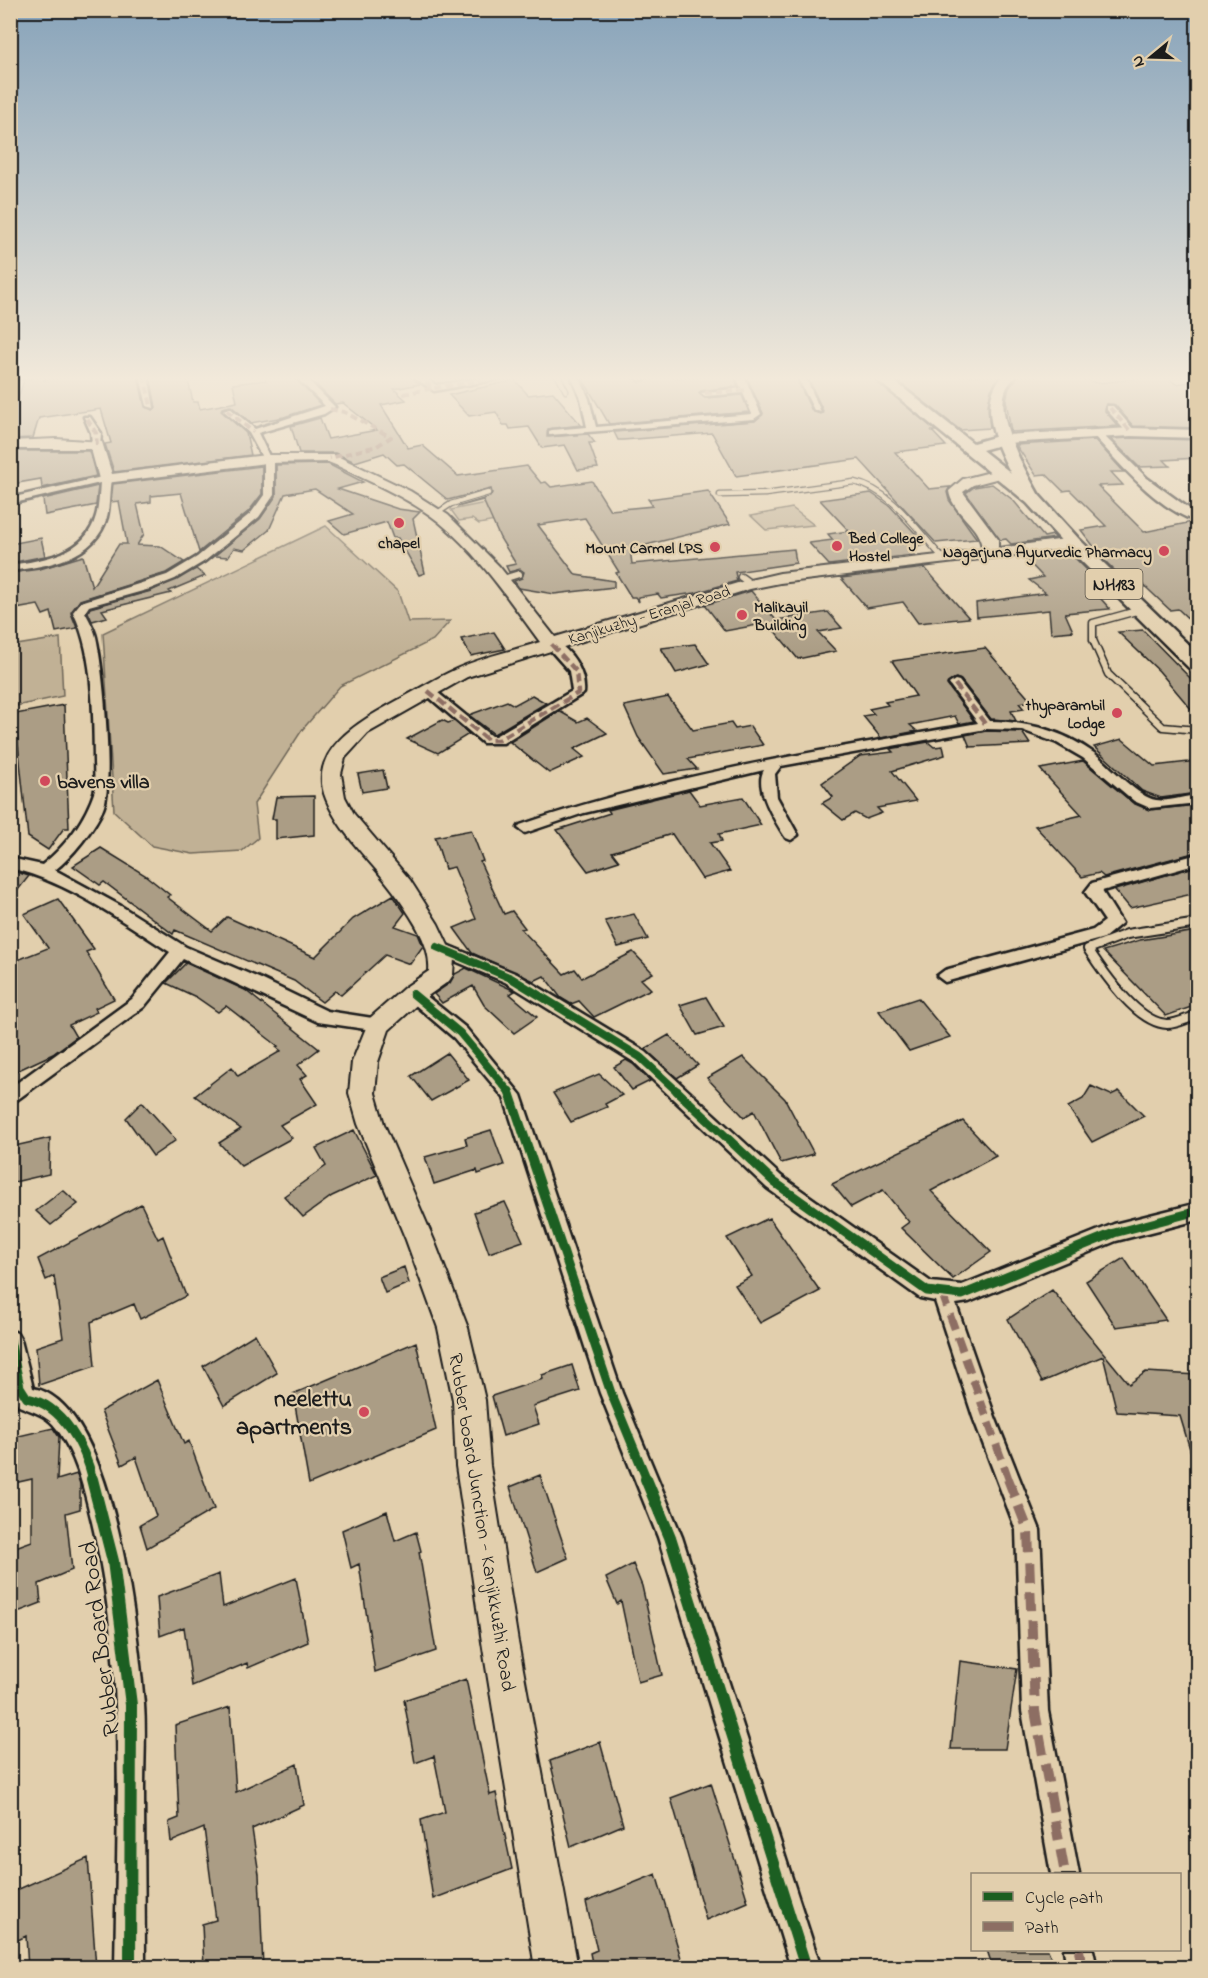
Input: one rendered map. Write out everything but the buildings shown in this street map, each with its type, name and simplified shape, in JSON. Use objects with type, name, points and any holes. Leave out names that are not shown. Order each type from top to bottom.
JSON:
[{"type":"highway","name":"NH183","points":[[996,468],[1033,499],[1073,543],[1197,666]]},
{"type":"main road","points":[[102,468],[105,479]]},
{"type":"main road","name":"Kanjikuzhy - Eranjal Road","points":[[105,479],[192,468]]},
{"type":"main road","name":"Kanjikuzhy - Eranjal Road","points":[[351,468],[424,505],[436,514],[478,552],[551,644],[744,581],[945,560],[1073,543]]},
{"type":"main road","points":[[1016,468],[1033,499]]},
{"type":"main road","points":[[990,553],[990,539],[957,498],[956,492],[968,482],[1002,473]]},
{"type":"main road","name":"Rubber board Junction - Kanjikkuzhi Road","points":[[551,644],[461,673],[362,729],[336,757],[331,774],[335,797],[345,817],[402,885],[427,924],[442,958],[441,975],[414,994],[379,1025],[365,1062],[362,1093],[379,1144],[420,1240],[453,1328],[470,1400],[473,1466],[500,1642],[557,1968]]},
{"type":"street","points":[[45,871],[61,858],[96,810],[102,790],[95,666],[90,634],[79,612],[85,604],[146,587],[201,560],[255,514],[269,495],[268,468]]},
{"type":"street","points":[[1130,468],[1144,483],[1177,508],[1197,519]]},
{"type":"street","points":[[10,501],[105,479],[101,520],[92,539],[79,550],[51,562],[10,568]]},
{"type":"street","points":[[428,691],[488,740],[498,740],[578,693],[580,682],[573,665],[551,644]]},
{"type":"street","points":[[955,684],[986,725]]},
{"type":"street","points":[[525,828],[580,809],[777,764],[986,725],[1024,726],[1062,740],[1088,755],[1139,798],[1155,805],[1197,799]]},
{"type":"street","points":[[777,764],[768,774],[770,797],[790,835]]},
{"type":"street","points":[[945,976],[1098,934],[1114,923],[1107,908],[1093,892],[1097,887],[1197,859]]},
{"type":"street","points":[[10,862],[45,871],[116,910],[180,951],[255,983],[324,1017],[379,1025]]},
{"type":"street","points":[[437,947],[511,978],[640,1057],[774,1182],[927,1291],[962,1295],[1114,1233],[1197,1211]]},
{"type":"street","points":[[10,1098],[138,1004],[180,951]]},
{"type":"street","points":[[414,994],[460,1033],[512,1095],[611,1393],[670,1537],[806,1968]]},
{"type":"street","points":[[942,1293],[984,1417],[1028,1530],[1035,1711],[1065,1873]]},
{"type":"street","name":"Rubber Board Road","points":[[10,1340],[23,1393],[27,1398],[43,1401],[64,1420],[89,1465],[113,1562],[131,1705],[130,1968]]},
{"type":"street","points":[[1079,1951],[1082,1968]]},
{"type":"lane","points":[[720,495],[765,494],[854,482],[865,483],[896,507],[926,543],[945,560]]},
{"type":"lane","points":[[436,514],[451,504],[488,493]]},
{"type":"lane","points":[[500,580],[519,574]]},
{"type":"lane","points":[[1140,610],[1093,623],[1093,640],[1108,674],[1163,727],[1197,730]]},
{"type":"lane","points":[[1197,923],[1162,926],[1098,943],[1088,949],[1104,974],[1151,1021],[1167,1025],[1197,1015]]},
{"type":"shaded area","points":[[539,492],[555,510],[479,524],[472,519],[459,521],[451,510]]},
{"type":"shaded area","points":[[792,508],[814,525],[766,530],[751,516]]},
{"type":"shaded area","points":[[326,526],[398,592],[408,622],[450,621],[433,640],[340,686],[302,730],[254,804],[258,838],[242,851],[193,854],[152,846],[114,811],[103,633]]},
{"type":"shaded area","points":[[60,638],[63,696],[11,707],[11,646]]},
{"type":"marked path","points":[[428,691],[488,740],[498,740],[578,693],[576,671],[551,644]]},
{"type":"marked path","points":[[955,684],[986,725]]},
{"type":"marked path","points":[[942,1293],[984,1417],[1028,1530],[1035,1711],[1065,1873]]},
{"type":"marked path","points":[[1079,1951],[1082,1968]]},
{"type":"cycle path","points":[[437,947],[511,978],[640,1057],[774,1182],[927,1291],[962,1295],[1114,1233],[1198,1211]]},
{"type":"cycle path","points":[[413,994],[460,1033],[512,1095],[611,1393],[670,1537],[806,1968]]},
{"type":"cycle path","points":[[10,1340],[20,1387],[27,1398],[43,1401],[64,1420],[89,1465],[113,1561],[131,1705],[130,1968]]},
{"type":"place","name":"chapel","points":[[399,523]]},
{"type":"place","name":"Bed College Hostel","points":[[837,546]]},
{"type":"place","name":"Mount Carmel LPS","points":[[715,547]]},
{"type":"place","name":"Nagarjuna Ayurvedic Pharmacy","points":[[1164,551]]},
{"type":"place","name":"Malikayil Building","points":[[742,615]]},
{"type":"place","name":"thyparambil Lodge","points":[[1117,713]]},
{"type":"place","name":"bavens villa","points":[[45,781]]},
{"type":"place","name":"neelettu apartments","points":[[364,1412]]}]
